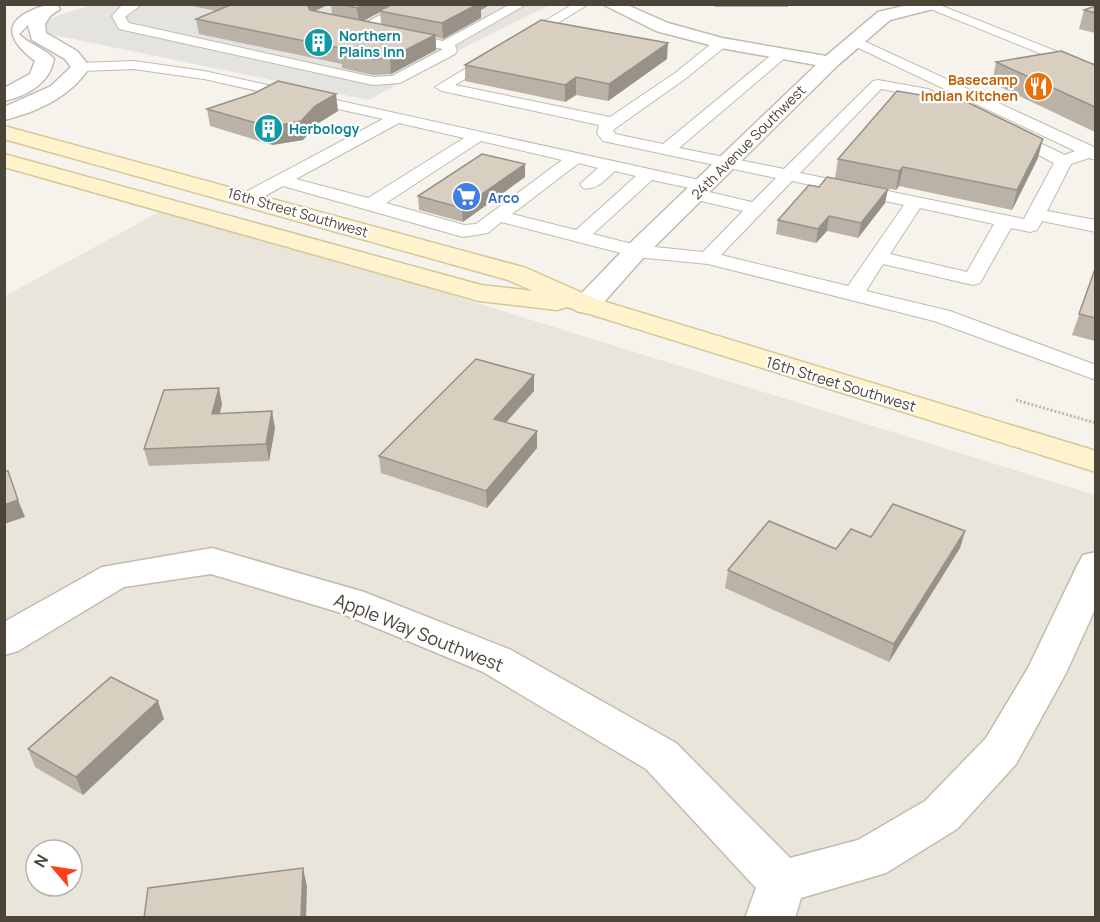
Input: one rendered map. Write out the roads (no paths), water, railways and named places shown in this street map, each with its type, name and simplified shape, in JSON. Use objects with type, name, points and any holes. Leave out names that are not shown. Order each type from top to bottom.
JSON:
[{"type":"main road","name":"16th Street Southwest","points":[[4,132],[517,274],[586,305],[1095,462]]},
{"type":"main road","name":"16th Street Southwest","points":[[4,160],[479,293],[586,305]]},
{"type":"street","points":[[4,95],[35,81],[44,70],[45,59],[21,47],[10,34],[19,22],[65,4]]},
{"type":"street","points":[[610,4],[662,27],[721,42],[830,62]]},
{"type":"street","name":"24th Avenue Southwest","points":[[586,305],[636,251],[830,62],[884,16],[925,5]]},
{"type":"street","points":[[4,114],[61,88],[76,76],[81,67],[71,55],[38,36],[36,24],[45,11]]},
{"type":"street","name":"Apple Way Southwest","points":[[4,641],[115,576],[212,561],[351,602],[497,661],[661,756],[776,900]]},
{"type":"street","points":[[776,900],[869,858],[941,815],[1001,751],[1046,673],[1095,564]]},
{"type":"lane","points":[[136,4],[128,7],[118,16],[124,26],[373,81],[390,81],[450,51],[450,48],[445,45],[342,26]]},
{"type":"lane","points":[[360,29],[413,4]]},
{"type":"lane","points":[[445,45],[521,4]]},
{"type":"lane","points":[[583,4],[442,87],[614,123]]},
{"type":"lane","points":[[925,5],[962,5]]},
{"type":"lane","points":[[925,5],[1095,72]]},
{"type":"lane","points":[[721,42],[680,76],[644,90],[614,123],[605,128],[605,133],[609,138],[1030,226],[1064,161]]},
{"type":"lane","points":[[855,42],[1093,154]]},
{"type":"lane","points":[[666,150],[781,54]]},
{"type":"lane","points":[[81,67],[134,66],[170,69],[648,174],[756,208]]},
{"type":"lane","points":[[708,258],[878,84],[923,92],[1064,161],[1093,154]]},
{"type":"lane","points":[[904,104],[923,92]]},
{"type":"lane","points":[[857,106],[880,105]]},
{"type":"lane","points":[[248,198],[397,118]]},
{"type":"lane","points":[[371,204],[478,136]]},
{"type":"lane","points":[[488,153],[503,142]]},
{"type":"lane","points":[[280,180],[463,231],[481,229],[575,158]]},
{"type":"lane","points":[[589,184],[611,166]]},
{"type":"lane","points":[[578,238],[648,174]]},
{"type":"lane","points":[[399,213],[417,200]]},
{"type":"lane","points":[[854,294],[915,202]]},
{"type":"lane","points":[[534,226],[554,212]]},
{"type":"lane","points":[[1036,214],[1095,226]]},
{"type":"lane","points":[[498,216],[636,251],[708,258],[942,316],[1095,373]]},
{"type":"lane","points":[[879,257],[973,279],[1005,221]]},
{"type":"place","name":"Northern Plains Inn","points":[[318,43]]},
{"type":"place","name":"Basecamp Indian Kitchen","points":[[1039,87]]},
{"type":"place","name":"Herbology","points":[[268,128]]},
{"type":"place","name":"Arco","points":[[467,197]]}]
